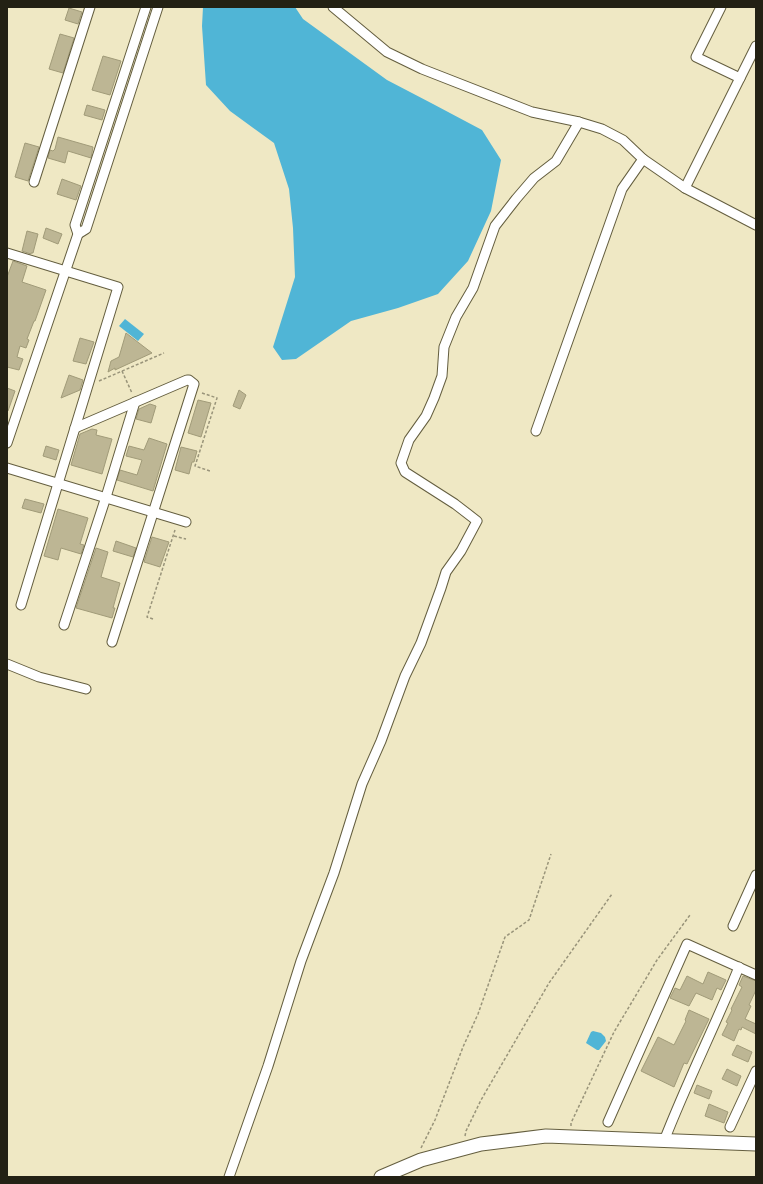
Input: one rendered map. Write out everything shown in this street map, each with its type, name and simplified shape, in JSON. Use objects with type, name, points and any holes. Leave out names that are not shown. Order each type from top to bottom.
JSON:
[{"type":"street","points":[[34,182],[90,7]]},
{"type":"street","points":[[78,234],[86,229],[157,9],[140,7]]},
{"type":"street","points":[[7,443],[78,234],[76,226],[146,7]]},
{"type":"street","points":[[333,7],[387,52],[422,69],[532,112],[579,122],[602,129],[623,140],[643,159],[686,188],[756,225]]},
{"type":"street","points":[[720,7],[696,56],[740,78]]},
{"type":"street","points":[[686,188],[756,46]]},
{"type":"street","points":[[229,1177],[268,1066],[301,961],[334,873],[362,784],[381,740],[405,676],[421,643],[442,588],[446,572],[462,551],[477,521],[455,504],[404,472],[401,463],[409,440],[426,416],[434,398],[442,376],[444,347],[456,317],[473,288],[495,226],[534,178],[556,161],[579,122]]},
{"type":"street","points":[[536,431],[622,189],[643,159]]},
{"type":"street","points":[[7,253],[118,287],[21,605]]},
{"type":"street","points":[[75,428],[187,380],[190,380],[194,384],[112,642]]},
{"type":"street","points":[[64,625],[135,402]]},
{"type":"street","points":[[7,468],[186,522]]},
{"type":"street","points":[[7,664],[39,677],[86,689]]},
{"type":"street","points":[[733,926],[756,875]]},
{"type":"street","points":[[608,1122],[687,944],[756,975]]},
{"type":"street","points":[[664,1141],[676,1110],[739,967]]},
{"type":"street","points":[[730,1127],[756,1072]]},
{"type":"street","points":[[381,1177],[420,1160],[464,1148],[481,1144],[546,1136],[756,1144]]},
{"type":"path","points":[[88,385],[164,353]]},
{"type":"path","points":[[122,371],[135,402]]},
{"type":"path","points":[[192,390],[217,398],[195,466],[210,471]]},
{"type":"path","points":[[153,619],[147,617],[175,530]]},
{"type":"path","points":[[173,536],[186,539]]},
{"type":"path","points":[[420,1160],[420,1149],[435,1120],[463,1047],[478,1014],[505,937],[529,920],[552,854]]},
{"type":"path","points":[[464,1148],[466,1131],[481,1100],[550,983],[612,894]]},
{"type":"path","points":[[568,1137],[571,1123],[614,1032],[657,960],[690,914]]},
{"type":"water","points":[[203,7],[295,7],[303,19],[387,80],[482,130],[501,160],[491,211],[468,261],[438,294],[398,308],[351,321],[296,359],[282,360],[273,347],[295,277],[293,228],[289,189],[274,143],[230,111],[206,85],[202,26]]},
{"type":"water","points":[[125,319],[144,334],[138,341],[119,326]]},
{"type":"water","points":[[591,1032],[601,1033],[605,1037],[606,1041],[599,1050],[586,1043]]},
{"type":"building","points":[[69,8],[82,12],[78,24],[65,20]]},
{"type":"building","points":[[60,34],[74,38],[63,73],[49,69]]},
{"type":"building","points":[[103,56],[121,61],[110,95],[92,90]]},
{"type":"building","points":[[87,105],[105,110],[102,120],[84,115]]},
{"type":"building","points":[[58,137],[93,147],[91,158],[68,151],[65,163],[48,158],[50,150],[53,151],[55,149]]},
{"type":"building","points":[[25,143],[39,147],[28,181],[15,177]]},
{"type":"building","points":[[62,179],[81,186],[76,200],[57,194]]},
{"type":"building","points":[[46,228],[62,234],[58,244],[43,238]]},
{"type":"building","points":[[27,231],[38,234],[33,253],[31,254],[22,251]]},
{"type":"building","points":[[13,261],[27,266],[22,282],[46,290],[27,339],[29,340],[26,348],[20,346],[17,357],[23,359],[19,370],[7,367],[7,277]]},
{"type":"building","points":[[126,333],[152,353],[108,372],[111,361],[119,357]]},
{"type":"building","points":[[80,338],[94,342],[86,364],[73,361]]},
{"type":"building","points":[[69,375],[83,380],[80,390],[61,398]]},
{"type":"building","points":[[7,388],[15,391],[8,411],[7,411]]},
{"type":"building","points":[[239,390],[246,395],[240,409],[233,406]]},
{"type":"building","points":[[198,400],[211,403],[201,437],[188,433]]},
{"type":"building","points":[[150,404],[156,406],[151,423],[136,419],[139,409]]},
{"type":"building","points":[[92,429],[97,430],[96,435],[112,439],[102,474],[71,465],[80,434]]},
{"type":"building","points":[[149,438],[167,444],[153,491],[117,480],[120,470],[137,475],[142,460],[126,456],[129,446],[144,450]]},
{"type":"building","points":[[46,446],[59,450],[56,460],[43,456]]},
{"type":"building","points":[[181,447],[197,451],[189,474],[175,470]]},
{"type":"building","points":[[25,499],[44,504],[41,513],[22,508]]},
{"type":"building","points":[[58,509],[88,518],[80,544],[84,545],[81,554],[61,548],[58,560],[44,556]]},
{"type":"building","points":[[152,537],[169,542],[160,567],[144,562]]},
{"type":"building","points":[[116,541],[136,548],[133,557],[113,551]]},
{"type":"building","points":[[96,548],[108,552],[101,577],[120,583],[113,608],[115,608],[112,618],[76,608]]},
{"type":"building","points":[[708,972],[726,980],[721,990],[717,988],[712,1000],[696,993],[689,1006],[670,998],[675,988],[680,990],[687,976],[703,984]]},
{"type":"building","points":[[743,976],[756,981],[756,990],[749,1005],[751,1006],[745,1019],[756,1024],[756,1034],[742,1027],[741,1030],[739,1029],[734,1041],[722,1035],[728,1023],[726,1022],[732,1010],[731,1009],[742,987],[739,985]]},
{"type":"building","points":[[689,1010],[709,1019],[687,1064],[684,1063],[674,1087],[641,1071],[658,1037],[674,1045],[686,1021],[685,1020]]},
{"type":"building","points":[[737,1045],[752,1052],[748,1062],[732,1055]]},
{"type":"building","points":[[727,1069],[741,1076],[737,1086],[722,1079]]},
{"type":"building","points":[[697,1085],[712,1091],[709,1099],[694,1093]]},
{"type":"building","points":[[709,1104],[728,1112],[724,1123],[705,1116]]}]
